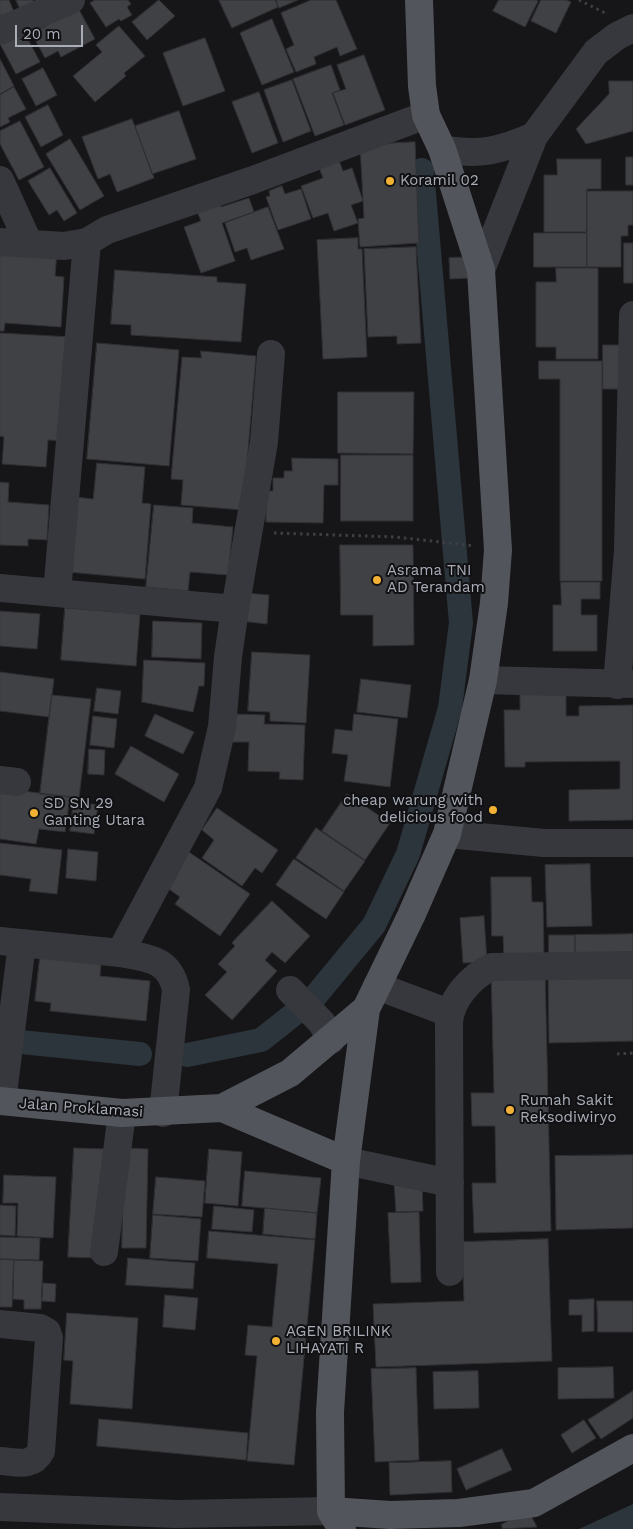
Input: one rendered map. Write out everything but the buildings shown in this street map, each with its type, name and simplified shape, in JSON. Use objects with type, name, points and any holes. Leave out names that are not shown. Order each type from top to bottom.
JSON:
[{"type":"main road","points":[[419,0],[422,86],[426,115],[442,149],[481,270],[498,550],[494,603],[483,680],[447,834],[411,916],[372,997],[346,1162],[330,1412],[336,1520],[390,1515],[459,1513],[534,1503]]},
{"type":"main road","points":[[222,1108],[290,1073],[327,1032],[372,997]]},
{"type":"main road","name":"Jalan Proklamasi","points":[[1,1101],[122,1113],[162,1113],[222,1108]]},
{"type":"main road","points":[[222,1108],[346,1162]]},
{"type":"main road","points":[[487,1529],[633,1448]]},
{"type":"street","points":[[0,31],[71,0]]},
{"type":"street","points":[[481,270],[534,136],[596,52],[617,36],[633,28]]},
{"type":"street","points":[[0,242],[64,246],[87,242],[106,230],[253,180],[426,115]]},
{"type":"street","points":[[442,149],[465,154],[488,153],[534,136]]},
{"type":"street","points":[[0,180],[30,244]]},
{"type":"street","points":[[57,593],[87,242]]},
{"type":"street","points":[[483,680],[625,684],[633,315]]},
{"type":"street","points":[[120,953],[208,788],[222,727],[228,657],[266,434],[271,354]]},
{"type":"street","points":[[0,588],[236,609]]},
{"type":"street","points":[[447,834],[544,843],[633,842]]},
{"type":"street","points":[[1,1101],[11,1029],[11,943],[120,953],[149,959],[164,965],[174,977],[176,990],[162,1113]]},
{"type":"street","points":[[450,1272],[449,1013],[455,1000],[485,970],[492,967],[633,965]]},
{"type":"street","points":[[296,995],[327,1032]]},
{"type":"street","points":[[372,997],[449,1013]]},
{"type":"street","points":[[104,1252],[122,1113]]},
{"type":"street","points":[[346,1162],[450,1183]]},
{"type":"street","points":[[0,1324],[40,1328],[47,1332],[49,1338],[41,1451],[37,1459],[29,1463],[0,1461]]},
{"type":"street","points":[[0,1507],[336,1520]]},
{"type":"path","points":[[248,532],[431,540],[473,546]]},
{"type":"path","points":[[617,1054],[633,1053]]},
{"type":"shaded area","points":[[633,1504],[633,1529],[579,1529]]},
{"type":"waterway","points":[[187,1055],[261,1040],[313,999],[374,925],[408,854],[450,708],[461,623],[422,170]]},
{"type":"waterway","points":[[0,1040],[140,1054]]},
{"type":"place","name":"Koramil 02","points":[[390,181]]},
{"type":"place","name":"Asrama TNI AD Terandam","points":[[377,580]]},
{"type":"place","name":"cheap warung with delicious food","points":[[493,810]]},
{"type":"place","name":"SD SN 29 Ganting Utara","points":[[34,813]]},
{"type":"place","name":"Rumah Sakit Reksodiwiryo","points":[[510,1110]]},
{"type":"place","name":"AGEN BRILINK LIHAYATI R","points":[[276,1341]]}]
